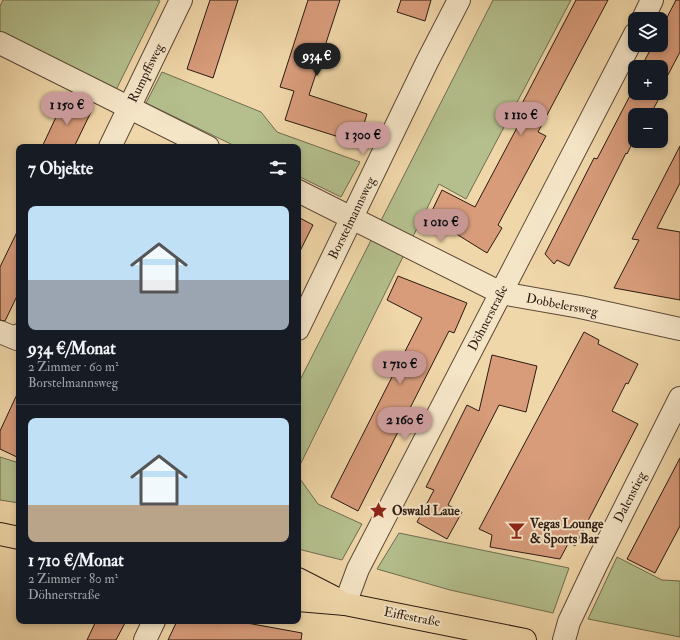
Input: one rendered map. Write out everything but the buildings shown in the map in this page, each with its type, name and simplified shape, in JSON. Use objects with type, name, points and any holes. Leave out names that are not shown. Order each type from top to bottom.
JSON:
[{"type":"main road","points":[[0,534],[16,537]]},
{"type":"main road","name":"Eiffestraße","points":[[301,580],[345,604]]},
{"type":"main road","name":"Eiffestraße","points":[[301,600],[345,604],[525,640]]},
{"type":"street","name":"Rumpffsweg","points":[[111,144],[181,0]]},
{"type":"street","name":"Borstelmannsweg","points":[[301,323],[459,0]]},
{"type":"street","points":[[646,12],[652,0]]},
{"type":"street","points":[[0,43],[202,144]]},
{"type":"street","name":"Döhnerstraße","points":[[345,604],[358,570],[628,48]]},
{"type":"street","name":"Dobbelersweg","points":[[301,192],[501,293],[570,305],[680,329]]},
{"type":"street","name":"Dalenstieg","points":[[564,640],[569,622],[596,565],[680,398]]},
{"type":"street","points":[[145,640],[153,624]]},
{"type":"green space","points":[[3,0],[160,1],[115,92],[0,38],[0,6]]},
{"type":"green space","points":[[493,0],[571,0],[466,199],[439,184],[301,463],[301,378]]},
{"type":"green space","points":[[162,72],[261,112],[277,132],[360,162],[341,197],[301,177],[301,144],[231,144],[146,103]]},
{"type":"green space","points":[[0,457],[16,462],[16,503],[0,500]]},
{"type":"green space","points":[[301,480],[318,504],[362,524],[342,560],[301,550]]},
{"type":"green space","points":[[399,533],[569,568],[553,613],[450,590],[377,569]]},
{"type":"green space","points":[[617,557],[662,580],[680,581],[680,637],[588,619]]},
{"type":"place","name":"Oswald Laue","points":[[379,511]]},
{"type":"place","name":"Vegas Lounge & Sports Bar","points":[[517,531]]}]
